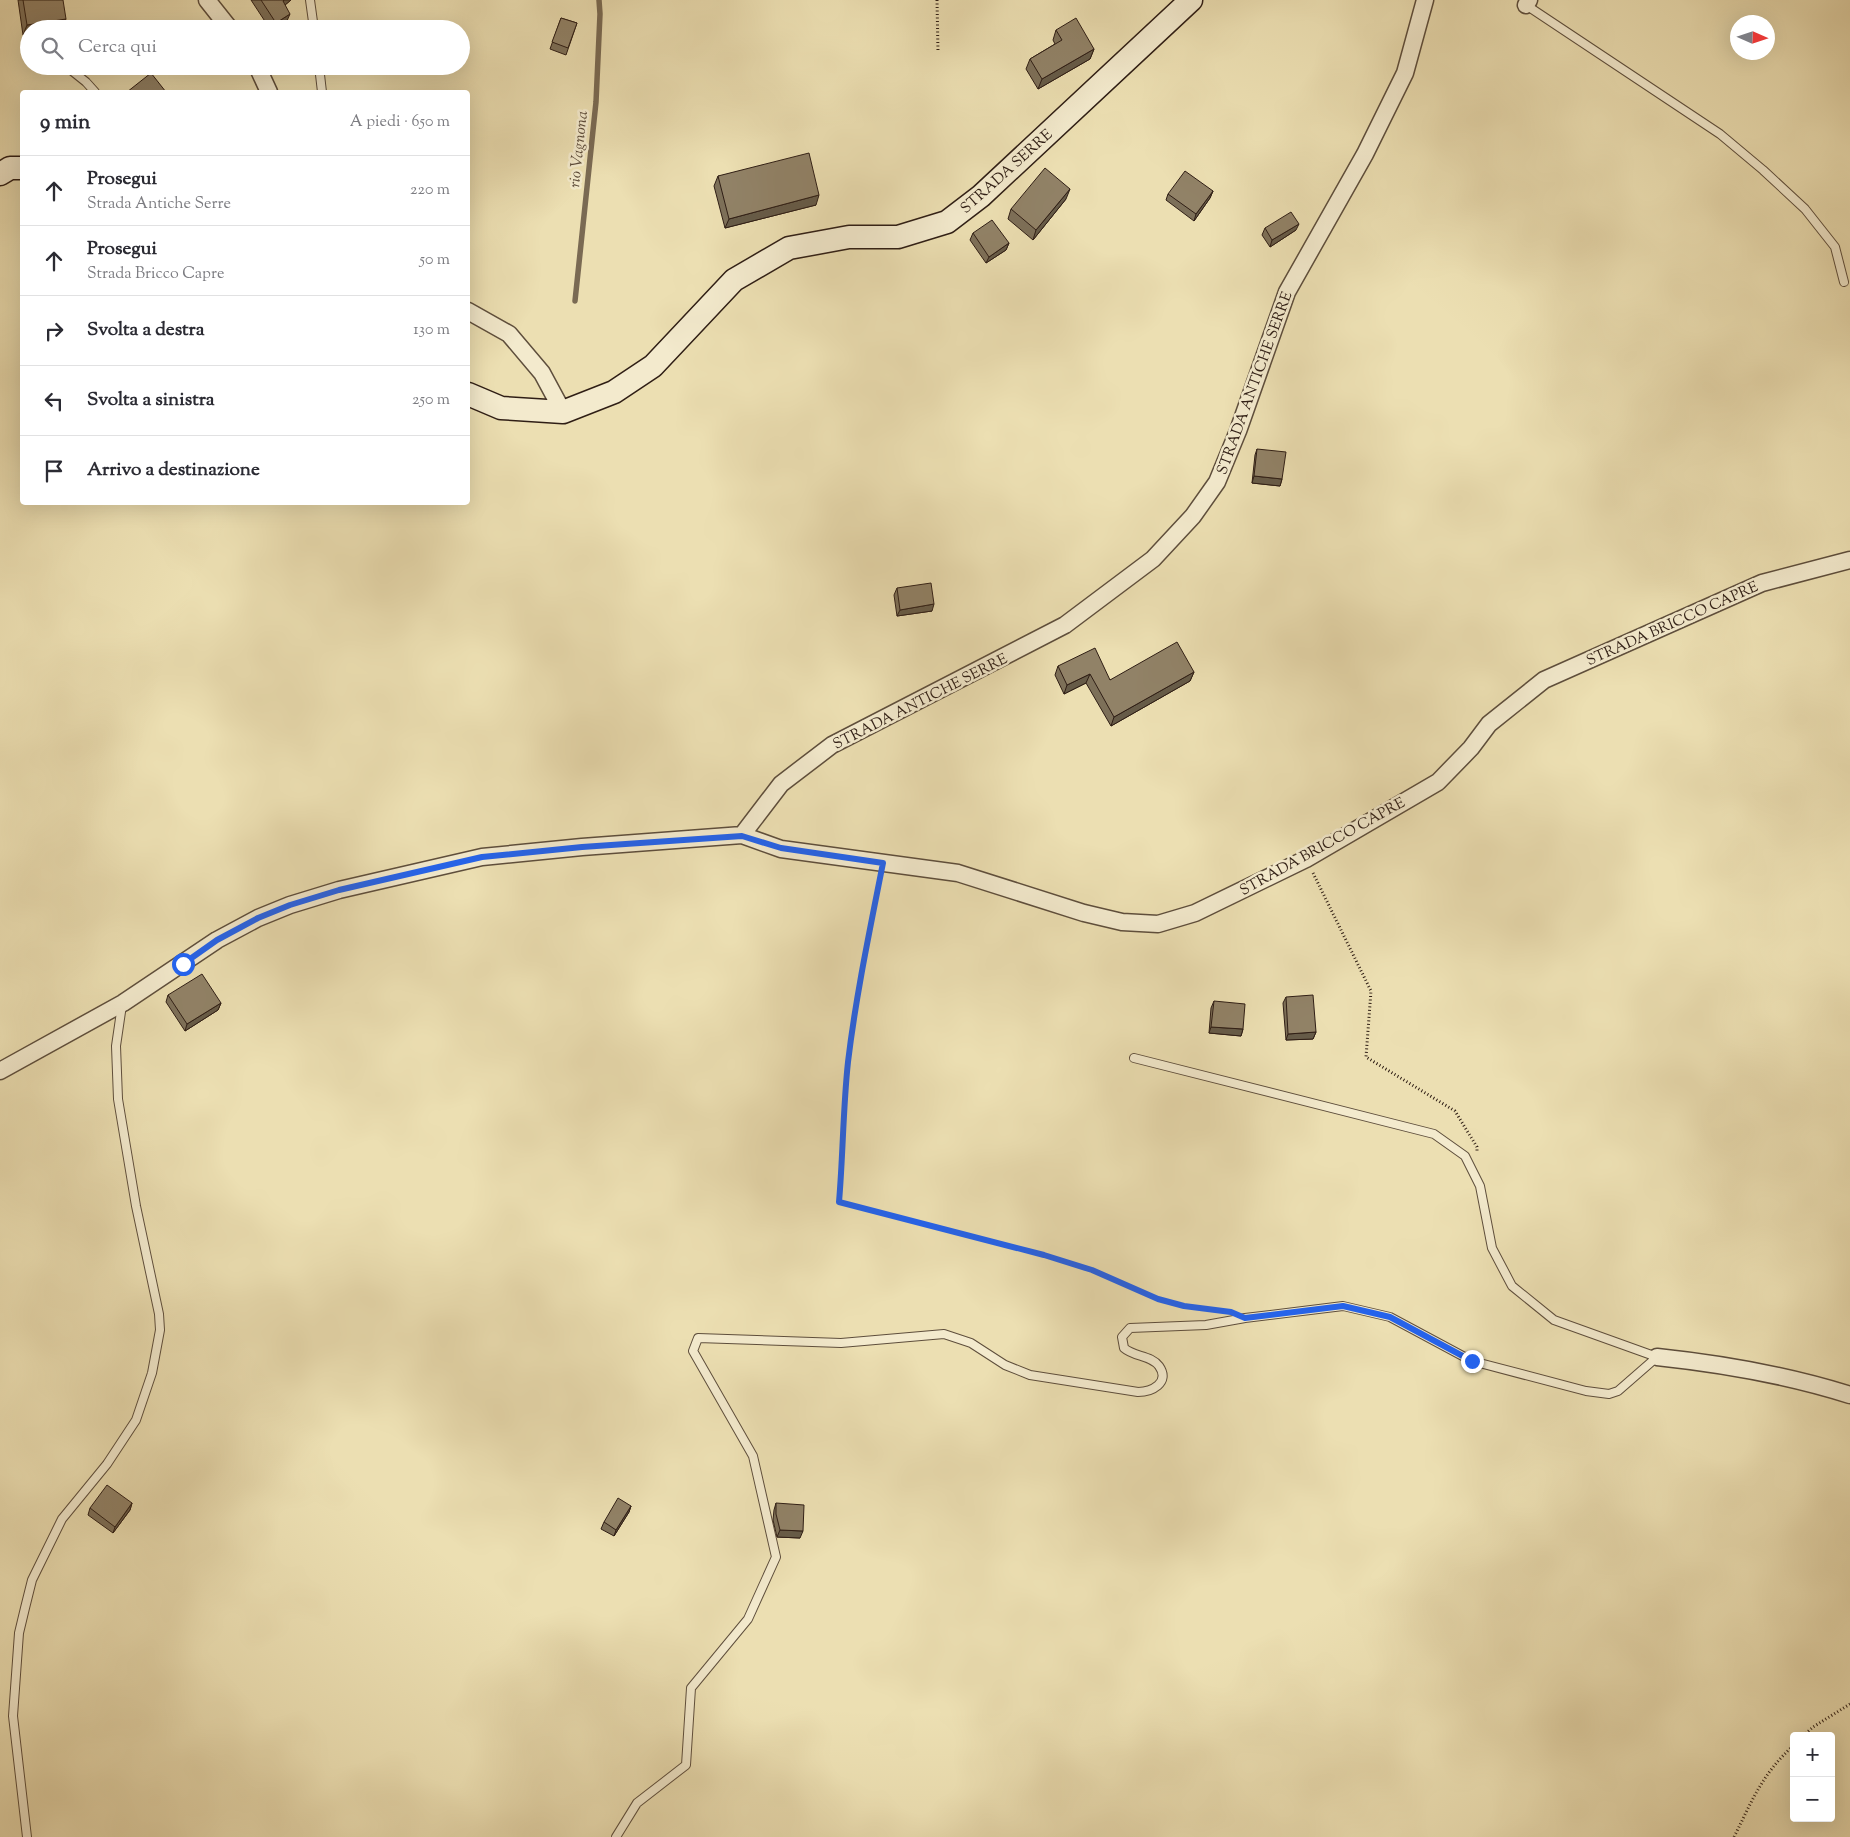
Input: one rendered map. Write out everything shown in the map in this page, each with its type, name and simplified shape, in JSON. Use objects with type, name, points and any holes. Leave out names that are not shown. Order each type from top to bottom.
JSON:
[{"type":"main road","name":"STRADA SERRE","points":[[470,395],[501,408],[563,412],[614,392],[653,366],[734,280],[789,248],[849,238],[898,237],[947,222],[981,196],[1191,0]]},
{"type":"main road","points":[[0,174],[10,168],[20,168]]},
{"type":"street","points":[[207,0],[223,20]]},
{"type":"street","name":"STRADA ANTICHE SERRE","points":[[742,836],[781,784],[832,745],[1066,625],[1153,559],[1194,516],[1218,482],[1238,432],[1287,292],[1365,154],[1405,73],[1425,0]]},
{"type":"street","points":[[262,75],[269,90]]},
{"type":"street","points":[[470,312],[509,334],[542,373],[563,412]]},
{"type":"street","name":"STRADA BRICCO CAPRE","points":[[742,836],[781,848],[958,873],[1084,913],[1122,922],[1158,924],[1195,913],[1306,859],[1438,782],[1471,748],[1489,724],[1544,680],[1762,583],[1850,560]]},
{"type":"street","points":[[0,1071],[123,1003],[217,940],[258,918],[290,905],[339,890],[482,857],[582,847],[742,836]]},
{"type":"street","points":[[1657,1357],[1711,1362],[1796,1379],[1850,1395]]},
{"type":"lane","points":[[310,0],[313,20]]},
{"type":"lane","points":[[1527,3],[1712,129],[1763,170],[1806,210],[1835,246],[1844,282]]},
{"type":"lane","points":[[77,75],[93,90]]},
{"type":"lane","points":[[320,75],[322,90]]},
{"type":"lane","points":[[27,1837],[13,1716],[20,1633],[32,1580],[62,1519],[107,1464],[136,1420],[152,1373],[160,1330],[159,1314],[136,1206],[118,1099],[116,1046],[123,1003]]},
{"type":"lane","points":[[616,1837],[637,1803],[686,1765],[691,1688],[748,1619],[776,1556],[752,1456],[693,1351],[698,1338],[841,1343],[944,1334],[971,1343],[1005,1364],[1030,1374],[1120,1390],[1149,1392],[1158,1386],[1161,1380],[1161,1369],[1153,1360],[1124,1348],[1122,1337],[1127,1330],[1134,1327],[1206,1326],[1245,1318],[1343,1306],[1390,1317],[1472,1361],[1586,1391],[1609,1394],[1618,1391],[1657,1357],[1554,1320],[1512,1286],[1492,1248],[1480,1186],[1465,1156],[1434,1134],[1134,1058]]},
{"type":"path","points":[[937,0],[938,52]]},
{"type":"path","points":[[1306,859],[1371,990],[1366,1057],[1455,1111],[1477,1147],[1480,1186]]},
{"type":"path","points":[[883,863],[864,956],[849,1056],[839,1202],[1016,1248],[1092,1270],[1158,1299],[1184,1306],[1231,1312],[1245,1318]]},
{"type":"path","points":[[1807,1732],[1850,1704]]},
{"type":"path","points":[[1734,1837],[1763,1780],[1774,1764],[1790,1749]]},
{"type":"building","points":[[23,0],[63,0],[66,19],[26,20]]},
{"type":"building","points":[[261,0],[284,0],[290,14],[281,20],[274,20]]},
{"type":"building","points":[[561,18],[577,23],[568,48],[552,42]]},
{"type":"building","points":[[1076,18],[1094,49],[1042,79],[1030,59],[1062,40],[1056,30]]},
{"type":"building","points":[[148,75],[153,75],[164,90],[130,90]]},
{"type":"building","points":[[809,153],[819,195],[729,219],[718,176]]},
{"type":"building","points":[[1045,168],[1070,189],[1036,230],[1011,209]]},
{"type":"building","points":[[1185,171],[1213,191],[1196,214],[1168,194]]},
{"type":"building","points":[[1291,212],[1299,224],[1272,240],[1265,228]]},
{"type":"building","points":[[992,220],[1009,243],[989,257],[973,233]]},
{"type":"building","points":[[1257,449],[1286,452],[1282,479],[1254,476]]},
{"type":"building","points":[[931,583],[934,604],[900,610],[897,588]]},
{"type":"building","points":[[1177,642],[1194,672],[1114,717],[1090,674],[1067,685],[1058,666],[1095,648],[1110,680]]},
{"type":"building","points":[[202,974],[221,1003],[187,1024],[168,995]]},
{"type":"building","points":[[1313,995],[1316,1032],[1288,1034],[1286,997]]},
{"type":"building","points":[[1214,1001],[1245,1004],[1243,1029],[1211,1027]]},
{"type":"building","points":[[107,1485],[132,1503],[115,1527],[90,1508]]},
{"type":"building","points":[[618,1498],[631,1506],[616,1530],[604,1522]]},
{"type":"building","points":[[776,1503],[804,1505],[803,1531],[780,1530],[776,1514]]},
{"type":"waterway","name":"rio Vagnona","points":[[575,301],[596,102],[599,0]]},
{"type":"route","points":[[183,964],[217,940],[258,918],[290,905],[339,890],[482,857],[582,847],[742,836],[781,848],[883,863],[864,956],[852,1030],[839,1202],[859,1209],[1044,1255],[1092,1270],[1158,1299],[1184,1306],[1231,1312],[1245,1318],[1343,1306],[1390,1317],[1472,1361]]}]
